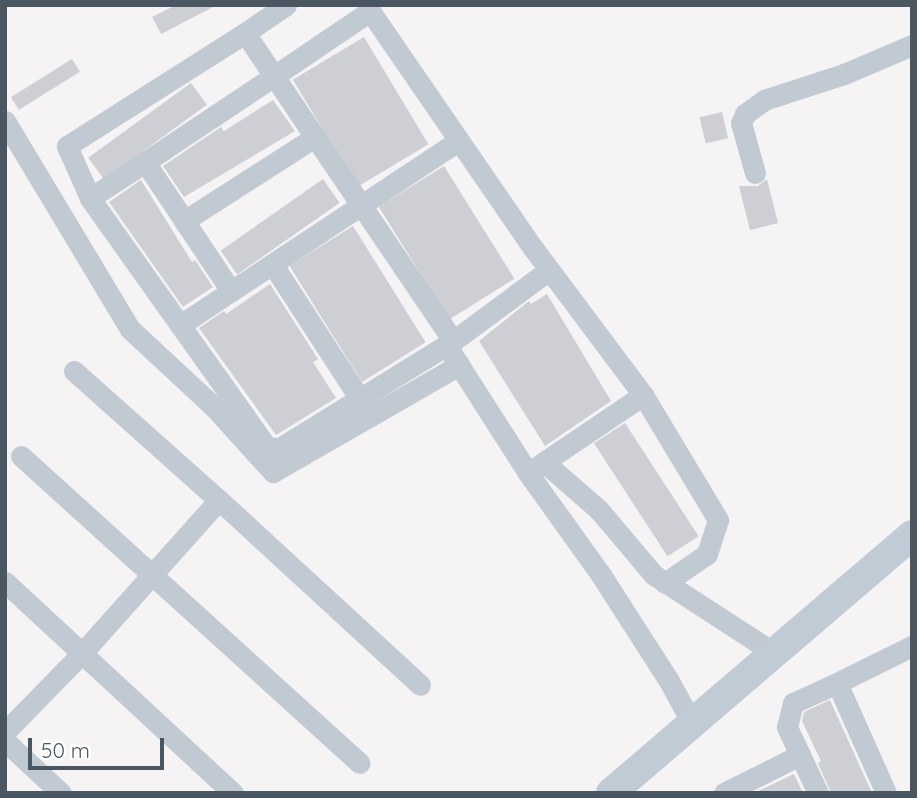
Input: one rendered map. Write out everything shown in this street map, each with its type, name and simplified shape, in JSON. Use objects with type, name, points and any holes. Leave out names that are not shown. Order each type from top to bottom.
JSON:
[{"type":"main road","points":[[611,793],[912,535]]},
{"type":"street","points":[[286,5],[67,146],[90,198],[266,446],[278,449],[360,399],[450,343],[549,270]]},
{"type":"street","points":[[90,198],[274,76],[368,8],[549,270],[643,395],[718,520],[707,554],[665,583]]},
{"type":"street","points":[[245,33],[363,206],[450,343],[459,365],[536,468],[669,681],[692,723]]},
{"type":"street","points":[[755,173],[741,123],[746,114],[764,100],[844,74],[912,45]]},
{"type":"street","points":[[5,121],[130,329],[214,407],[273,471],[459,365]]},
{"type":"street","points":[[184,220],[315,137]]},
{"type":"street","points":[[180,325],[458,141]]},
{"type":"street","points":[[145,162],[232,291]]},
{"type":"street","points":[[273,265],[360,399]]},
{"type":"street","points":[[74,371],[420,685]]},
{"type":"street","points":[[536,468],[643,395]]},
{"type":"street","points":[[21,456],[154,573],[360,763]]},
{"type":"street","points":[[536,468],[599,510],[653,575],[774,653]]},
{"type":"street","points":[[5,732],[82,653],[219,500]]},
{"type":"street","points":[[5,582],[233,793]]},
{"type":"street","points":[[818,793],[787,727],[793,703],[912,646]]},
{"type":"street","points":[[837,683],[886,793]]},
{"type":"street","points":[[5,741],[61,793]]},
{"type":"street","points":[[724,793],[800,755]]},
{"type":"building","points":[[176,5],[217,5],[161,34],[152,17]]},
{"type":"building","points":[[364,37],[428,144],[357,187],[293,80]]},
{"type":"building","points":[[72,59],[80,72],[19,110],[11,97]]},
{"type":"building","points":[[191,83],[207,105],[104,179],[88,158]]},
{"type":"building","points":[[273,100],[295,131],[184,197],[163,166],[221,127],[224,131]]},
{"type":"building","points":[[722,112],[728,138],[706,143],[700,117]]},
{"type":"building","points":[[444,166],[514,279],[449,320],[379,207]]},
{"type":"building","points":[[323,179],[340,203],[237,274],[221,251]]},
{"type":"building","points":[[767,179],[778,223],[750,230],[739,186],[758,186]]},
{"type":"building","points":[[141,180],[192,262],[195,260],[213,287],[183,307],[109,202]]},
{"type":"building","points":[[353,226],[426,342],[362,382],[289,266]]},
{"type":"building","points":[[270,284],[318,359],[313,362],[336,398],[276,435],[199,328],[224,311],[226,314]]},
{"type":"building","points":[[547,294],[611,401],[545,446],[479,341],[529,301],[531,304]]},
{"type":"building","points":[[625,423],[699,536],[667,556],[594,443]]},
{"type":"building","points":[[830,700],[872,793],[831,793],[818,763],[821,761],[802,721],[804,712]]},
{"type":"building","points":[[794,774],[803,793],[754,793]]}]
